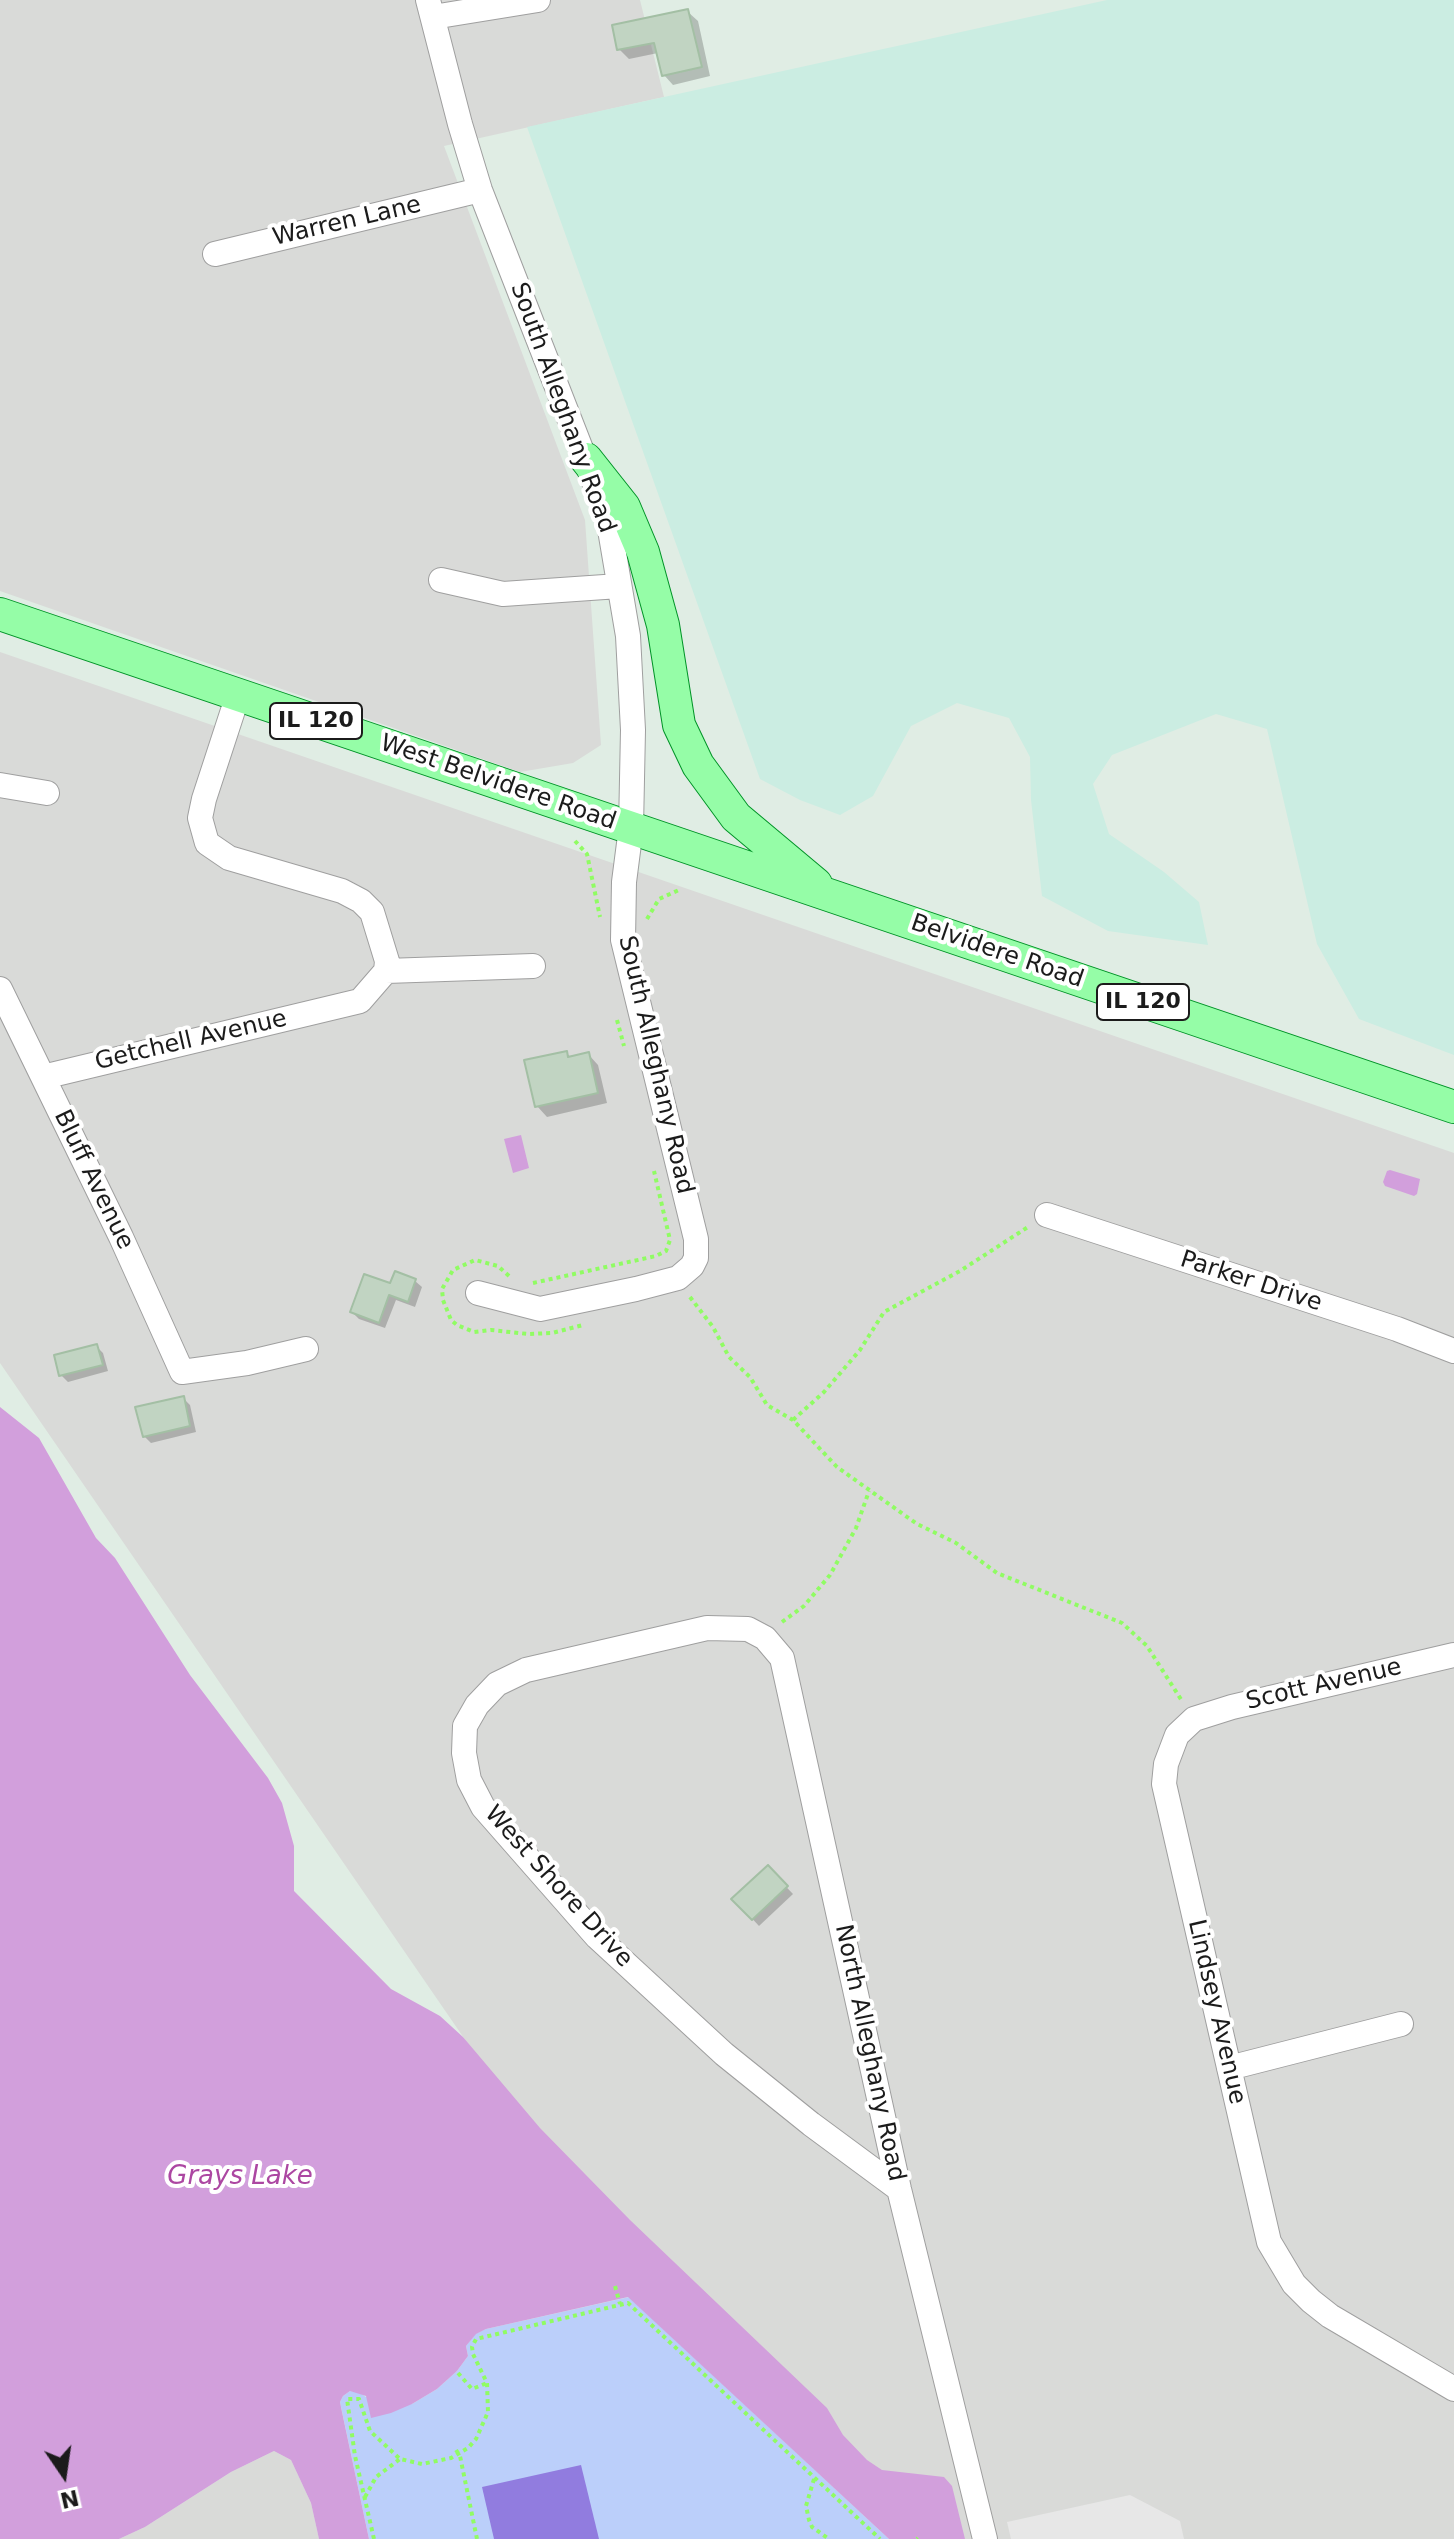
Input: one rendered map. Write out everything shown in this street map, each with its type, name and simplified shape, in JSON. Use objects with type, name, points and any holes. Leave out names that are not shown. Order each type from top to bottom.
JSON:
[{"type":"main road","points":[[586,459],[624,507],[643,552],[663,625],[679,725],[698,765],[736,817],[831,896]]},
{"type":"main road","name":"West Belvidere Road","points":[[0,614],[631,828]]},
{"type":"main road","name":"Belvidere Road","points":[[631,828],[1454,1107]]},
{"type":"street","points":[[431,9],[538,0]]},
{"type":"street","name":"South Alleghany Road","points":[[431,9],[480,190],[608,518],[628,636],[633,730],[631,828],[624,882],[623,940],[696,1239],[696,1258],[688,1289]]},
{"type":"street","name":"Warren Lane","points":[[215,254],[480,190]]},
{"type":"street","points":[[441,580],[503,594],[619,586]]},
{"type":"street","points":[[238,695],[200,818],[207,843],[229,858],[342,891],[361,901],[372,912],[387,961],[386,971],[533,966]]},
{"type":"street","points":[[0,785],[47,793]]},
{"type":"street","name":"Getchell Avenue","points":[[43,1077],[360,1001],[386,971]]},
{"type":"street","name":"Bluff Avenue","points":[[0,989],[121,1237],[182,1372],[247,1363],[306,1349]]},
{"type":"street","name":"Parker Drive","points":[[1047,1215],[1433,1341],[1454,1351]]},
{"type":"street","points":[[478,1293],[540,1309],[688,1289]]},
{"type":"street","name":"West Shore Drive","points":[[765,1638],[748,1629],[698,1630],[526,1670],[497,1684],[477,1705],[465,1726],[464,1753],[469,1780],[483,1807],[597,1937],[724,2054],[899,2189]]},
{"type":"street","name":"North Alleghany Road","points":[[765,1638],[782,1658],[899,2189],[985,2539]]},
{"type":"street","name":"Scott Avenue","points":[[1194,1719],[1232,1707],[1454,1655]]},
{"type":"street","name":"Lindsey Avenue","points":[[1194,1719],[1177,1735],[1166,1764],[1164,1784],[1269,2242],[1294,2284],[1311,2301],[1330,2316],[1454,2389]]},
{"type":"street","points":[[1229,2068],[1401,2024]]},
{"type":"path","points":[[575,841],[587,854],[601,925]]},
{"type":"path","points":[[644,928],[659,899],[679,890]]},
{"type":"path","points":[[617,1011],[618,1029],[626,1051]]},
{"type":"path","points":[[523,1281],[548,1280],[656,1256],[666,1251],[670,1240],[651,1158]]},
{"type":"path","points":[[793,1420],[824,1392],[860,1350],[884,1312],[960,1271],[1047,1215]]},
{"type":"path","points":[[514,1279],[487,1261],[463,1263],[453,1270],[442,1289],[451,1320],[474,1332],[491,1330],[528,1334],[552,1333],[592,1323]]},
{"type":"path","points":[[678,1302],[688,1289],[729,1357],[750,1377],[767,1405],[793,1420],[831,1462],[869,1491],[917,1524],[956,1543],[997,1573],[1122,1623],[1137,1635],[1153,1654],[1194,1719]]},
{"type":"path","points":[[765,1638],[804,1606],[830,1575],[856,1528],[869,1491]]},
{"type":"path","points":[[615,2286],[620,2304]]},
{"type":"path","points":[[374,2539],[347,2399],[359,2399],[370,2431],[405,2459],[422,2464],[443,2460],[476,2439],[488,2412],[487,2383],[474,2359],[472,2347],[476,2339],[628,2303],[880,2539]]},
{"type":"path","points":[[458,2373],[472,2389],[487,2383]]},
{"type":"path","points":[[457,2452],[477,2539]]},
{"type":"path","points":[[364,2499],[371,2482],[405,2459]]},
{"type":"path","points":[[814,2479],[806,2506],[809,2520],[812,2527],[829,2539]]},
{"type":"path","points":[[361,2482],[371,2482]]},
{"type":"shaded area","points":[[0,0],[640,0],[664,97],[444,146],[585,520],[601,745],[573,763],[520,772],[0,591]]},
{"type":"shaded area","points":[[1107,0],[1454,0],[1454,1055],[1359,1019],[1317,944],[1267,729],[1216,714],[1112,755],[1093,784],[1109,834],[1164,872],[1199,902],[1208,945],[1108,931],[1042,896],[1031,800],[1030,757],[1009,718],[957,703],[911,726],[873,796],[840,815],[800,800],[760,779],[527,127]]},
{"type":"shaded area","points":[[0,652],[1454,1153],[1454,2539],[922,2539],[613,2255],[0,1363]]},
{"type":"shaded area","points":[[629,2297],[889,2539],[369,2539],[340,2402],[343,2396],[350,2391],[359,2392],[366,2397],[412,2404],[437,2389],[457,2371],[468,2356],[466,2346],[475,2334]]},
{"type":"shaded area","points":[[274,2451],[291,2460],[311,2503],[319,2539],[119,2539],[145,2527],[231,2472]]},
{"type":"shaded area","points":[[581,2465],[599,2539],[494,2539],[482,2487]]},
{"type":"shaded area","points":[[1130,2495],[1180,2521],[1184,2539],[1011,2539],[1007,2522]]},
{"type":"water","points":[[521,1135],[529,1168],[513,1173],[504,1139]]},
{"type":"water","points":[[1390,1170],[1420,1179],[1417,1194],[1414,1196],[1385,1186],[1383,1182]]},
{"type":"water","name":"Grays Lake","points":[[0,1407],[39,1438],[96,1538],[115,1558],[190,1675],[268,1778],[282,1803],[294,1846],[294,1891],[391,1989],[440,2016],[463,2037],[540,2128],[630,2220],[827,2408],[843,2435],[867,2460],[882,2470],[944,2477],[952,2486],[965,2539],[889,2539],[628,2297],[486,2329],[476,2334],[466,2346],[468,2356],[437,2389],[391,2413],[371,2418],[366,2396],[350,2391],[343,2396],[340,2402],[369,2539],[319,2539],[311,2503],[291,2460],[274,2451],[231,2472],[145,2527],[119,2539],[0,2539]]},
{"type":"building","points":[[688,9],[702,67],[662,76],[654,43],[617,50],[612,25]]},
{"type":"building","points":[[567,1051],[568,1057],[589,1052],[598,1093],[535,1107],[524,1060]]},
{"type":"building","points":[[395,1271],[416,1279],[408,1302],[389,1295],[379,1323],[350,1312],[364,1274],[390,1283]]},
{"type":"building","points":[[97,1344],[103,1365],[59,1376],[54,1355]]},
{"type":"building","points":[[184,1396],[190,1426],[143,1437],[135,1407]]},
{"type":"building","points":[[768,1865],[788,1886],[752,1920],[731,1899]]}]
